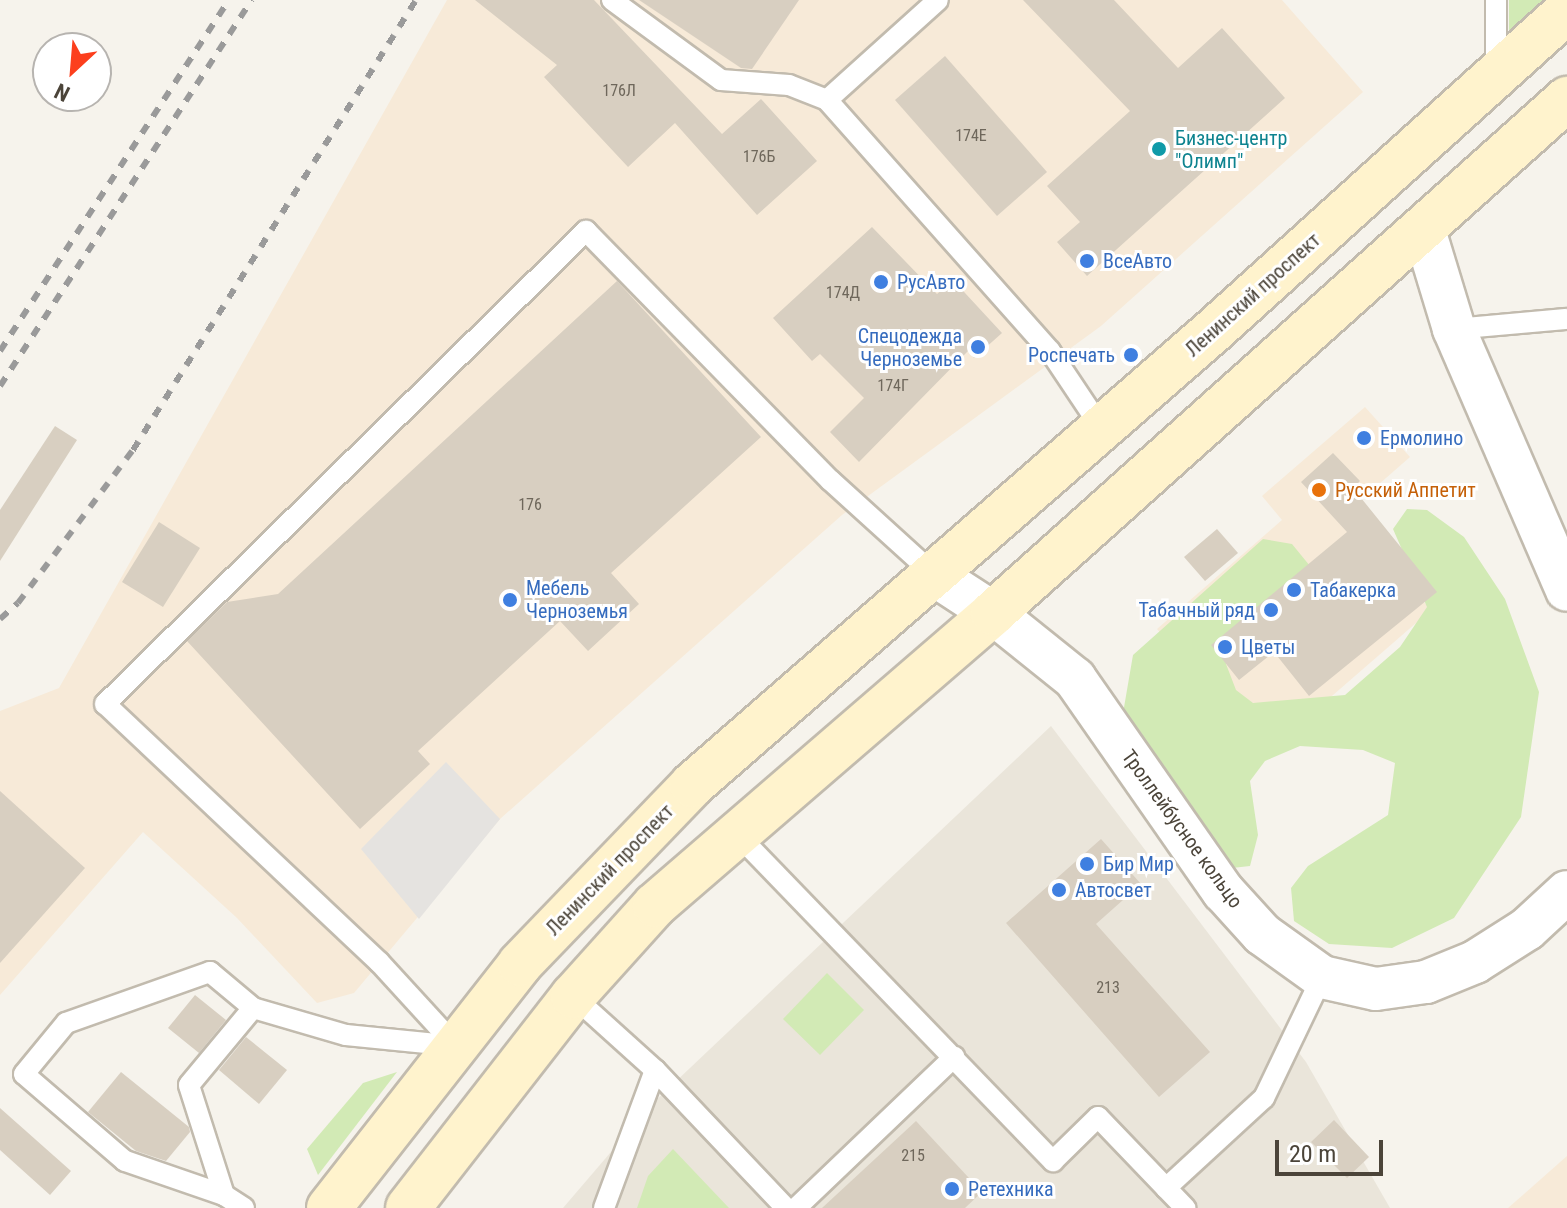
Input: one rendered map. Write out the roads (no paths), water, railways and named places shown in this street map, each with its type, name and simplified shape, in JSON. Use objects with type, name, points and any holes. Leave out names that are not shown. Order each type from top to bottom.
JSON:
[{"type":"main road","name":"Ленинский проспект","points":[[329,1208],[520,964],[692,785],[936,576],[1567,11]]},
{"type":"main road","points":[[1424,230],[1400,206],[1399,196],[1461,137],[1485,86]]},
{"type":"main road","points":[[408,1208],[573,996],[655,905],[735,832],[993,613],[1567,99]]},
{"type":"street","points":[[1424,230],[1454,329],[1567,590]]},
{"type":"street","points":[[936,576],[993,613]]},
{"type":"street","name":"Троллейбусное кольцо","points":[[993,613],[1075,679],[1223,891],[1262,934],[1322,977],[1376,989],[1426,982],[1475,962],[1527,929],[1567,892]]},
{"type":"lane","points":[[612,0],[721,80],[789,85],[827,100],[1050,351],[1102,429]]},
{"type":"lane","points":[[827,100],[938,0]]},
{"type":"lane","points":[[1485,86],[1496,0]]},
{"type":"lane","points":[[456,1046],[379,962],[105,704],[586,231],[830,480],[936,576]]},
{"type":"lane","points":[[1454,329],[1567,319]]},
{"type":"lane","points":[[735,832],[1053,1161],[1098,1117],[1185,1208]]},
{"type":"lane","points":[[244,1208],[224,1195],[125,1161],[24,1074],[66,1023],[210,972],[253,1008],[346,1035],[456,1046]]},
{"type":"lane","points":[[1166,1188],[1264,1098],[1322,977]]},
{"type":"lane","points":[[573,996],[655,1070],[786,1208]]},
{"type":"lane","points":[[224,1195],[189,1085],[253,1008]]},
{"type":"lane","points":[[796,1208],[954,1057]]},
{"type":"lane","points":[[604,1208],[655,1070]]},
{"type":"railway","points":[[0,351],[229,0]]},
{"type":"railway","points":[[0,386],[252,0]]},
{"type":"railway","points":[[0,619],[18,603],[133,450],[416,0]]},
{"type":"place","name":"Бизнес-центр \"Олимп\"","points":[[1159,149]]},
{"type":"place","name":"ВсеАвто","points":[[1087,261]]},
{"type":"place","name":"РусАвто","points":[[881,282]]},
{"type":"place","name":"Спецодежда Черноземье","points":[[978,347]]},
{"type":"place","name":"Роспечать","points":[[1131,355]]},
{"type":"place","name":"Ермолино","points":[[1364,438]]},
{"type":"place","name":"Русский Аппетит","points":[[1319,490]]},
{"type":"place","name":"Табакерка","points":[[1294,590]]},
{"type":"place","name":"Мебель Черноземья","points":[[510,600]]},
{"type":"place","name":"Табачный ряд","points":[[1271,610]]},
{"type":"place","name":"Цветы","points":[[1225,647]]},
{"type":"place","name":"Бир Мир","points":[[1087,864]]},
{"type":"place","name":"Автосвет","points":[[1059,890]]},
{"type":"place","name":"Ретехника","points":[[952,1189]]}]
